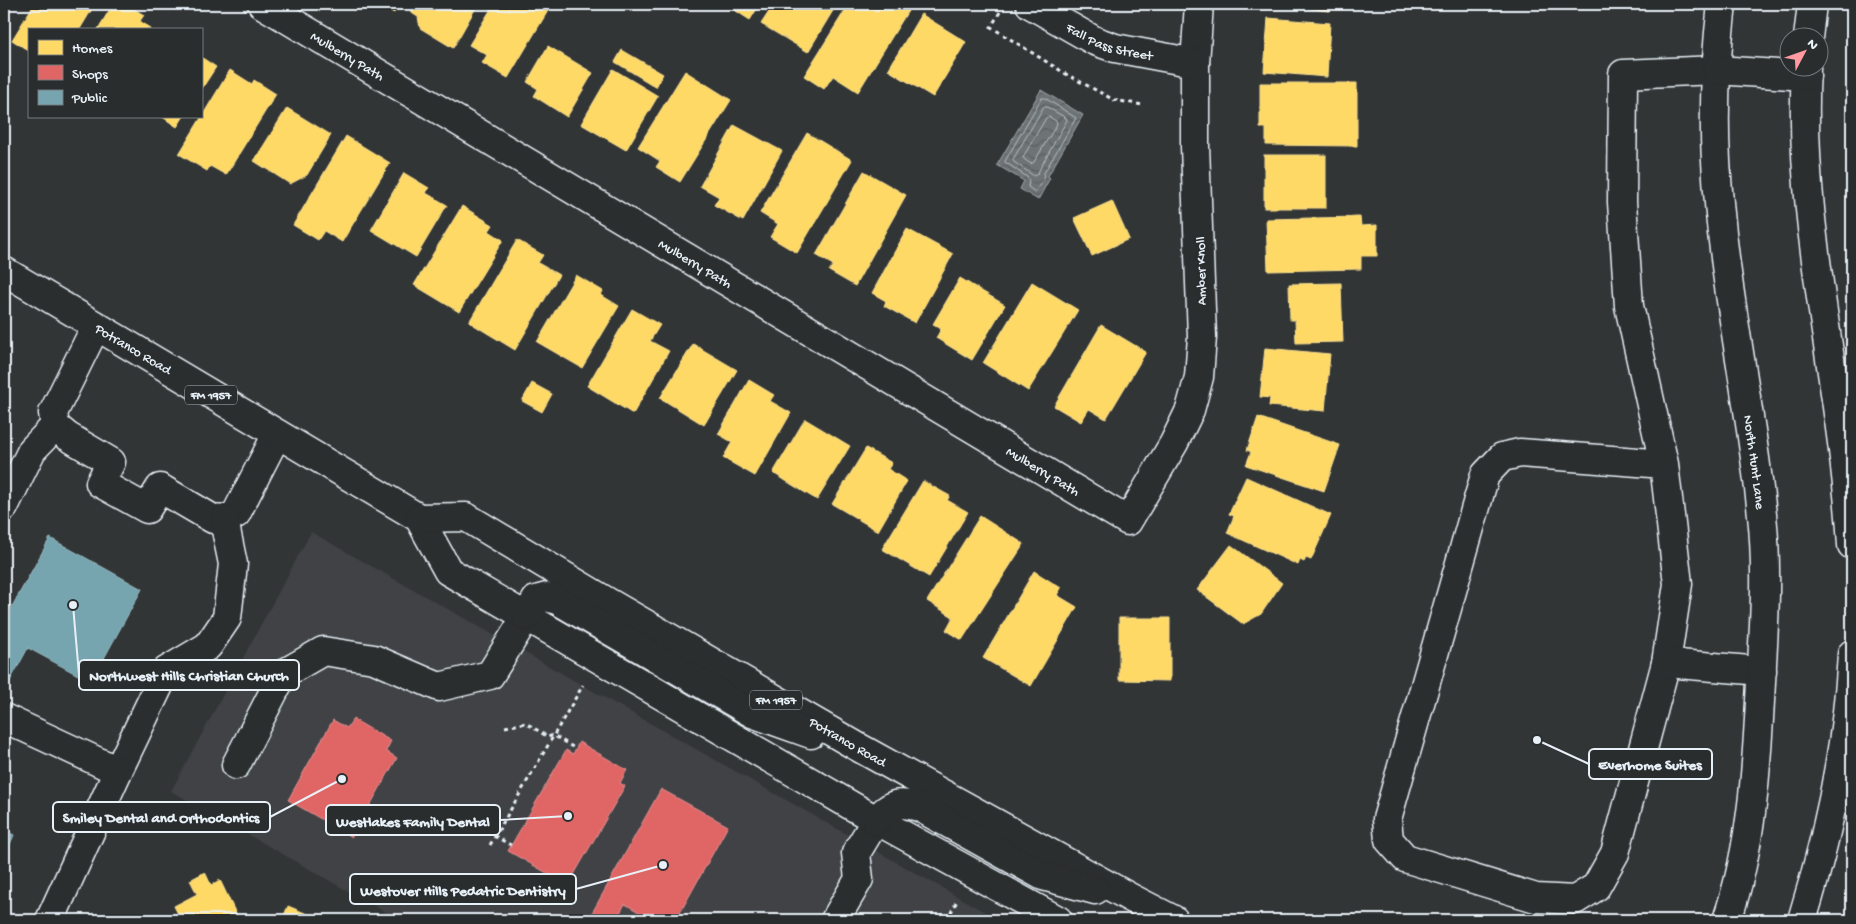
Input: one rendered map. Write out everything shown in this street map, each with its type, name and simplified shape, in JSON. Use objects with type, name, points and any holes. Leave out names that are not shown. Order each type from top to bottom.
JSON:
[{"type":"main road","name":"Mulberry Path","points":[[262,4],[1128,521]]},
{"type":"main road","name":"Fall Pass Street","points":[[1030,4],[1094,41],[1115,48],[1195,63]]},
{"type":"main road","name":"Amber Knoll","points":[[1128,521],[1174,443],[1190,410],[1199,377],[1202,337],[1195,146],[1195,63],[1199,4]]},
{"type":"main road","name":"North Hunt Lane","points":[[1722,4],[1717,70],[1716,160],[1720,210],[1762,518],[1764,579],[1762,671],[1757,758],[1750,822],[1740,880],[1727,920]]},
{"type":"main road","points":[[1809,28],[1812,4]]},
{"type":"main road","points":[[1664,464],[1520,453],[1502,457],[1485,475],[1387,819],[1389,840],[1405,858],[1536,898],[1574,900],[1596,887],[1615,853],[1666,663],[1678,584],[1664,464],[1629,306],[1622,202],[1622,74],[1717,70],[1778,71]]},
{"type":"main road","points":[[1806,78],[1805,111],[1809,200],[1844,454],[1852,545]]},
{"type":"main road","name":"Potranco Road","points":[[4,271],[419,518],[466,517],[606,601],[858,747],[1174,920]]},
{"type":"main road","points":[[96,326],[52,413],[55,426],[67,436],[111,462],[100,483],[146,509],[160,488],[213,519],[224,520],[236,514],[277,434]]},
{"type":"main road","points":[[4,507],[32,450],[55,426]]},
{"type":"main road","points":[[419,518],[448,571],[876,820],[1058,920]]},
{"type":"main road","points":[[50,920],[166,670],[208,646],[226,618],[234,564],[224,520]]},
{"type":"main road","points":[[236,764],[283,674],[323,651],[374,659],[439,687],[490,676],[536,600],[547,597],[557,600],[752,713],[800,730],[858,747]]},
{"type":"main road","points":[[1802,920],[1827,833],[1837,788],[1850,695],[1852,654]]},
{"type":"main road","points":[[1666,663],[1762,671]]},
{"type":"main road","points":[[4,718],[118,771]]},
{"type":"main road","points":[[835,920],[859,878],[856,854],[876,820],[887,808],[902,802],[919,807],[1044,876],[1076,886],[1131,898]]},
{"type":"path","points":[[1000,12],[991,27],[1066,74],[1114,100],[1143,106]]},
{"type":"path","points":[[490,845],[586,680]]},
{"type":"path","points":[[505,727],[526,723],[548,737],[553,735],[576,748]]},
{"type":"path","points":[[494,836],[511,845]]},
{"type":"path","points":[[946,920],[960,894]]},
{"type":"shaded area","points":[[311,532],[999,920],[399,920],[171,791]]},
{"type":"water","points":[[1041,90],[1083,115],[1048,176],[1050,178],[1038,200],[1020,189],[1024,181],[997,165]]},
{"type":"building: Homes","points":[[34,4],[95,4],[81,28],[28,28],[28,50],[12,40]]},
{"type":"building: Homes","points":[[113,4],[126,4],[144,15],[140,21],[150,28],[99,28]]},
{"type":"building: Homes","points":[[378,4],[399,4],[394,13]]},
{"type":"building: Homes","points":[[415,4],[478,4],[453,48],[420,28],[418,17],[410,12]]},
{"type":"building: Homes","points":[[494,4],[552,4],[508,78],[482,63],[487,55],[469,45]]},
{"type":"building: Homes","points":[[725,4],[760,4],[750,20]]},
{"type":"building: Homes","points":[[774,4],[837,4],[808,52],[761,24]]},
{"type":"building: Homes","points":[[849,4],[907,4],[911,6],[858,92],[833,76],[824,89],[804,76]]},
{"type":"building: Homes","points":[[1267,4],[1330,4],[1330,11]]},
{"type":"building: Homes","points":[[921,14],[966,42],[933,97],[888,70]]},
{"type":"building: Homes","points":[[1268,18],[1330,23],[1327,77],[1264,72]]},
{"type":"building: Homes","points":[[548,46],[593,73],[567,117],[534,96],[538,89],[527,82]]},
{"type":"building: Homes","points":[[622,50],[663,74],[656,87],[615,62]]},
{"type":"building: Homes","points":[[202,58],[216,67],[202,88]]},
{"type":"building: Homes","points":[[613,69],[658,96],[626,150],[581,124]]},
{"type":"building: Homes","points":[[230,70],[252,84],[254,80],[276,94],[226,175],[210,166],[207,171],[179,154]]},
{"type":"building: Homes","points":[[685,71],[731,100],[680,182],[656,167],[660,161],[638,147]]},
{"type":"building: Homes","points":[[1260,83],[1357,83],[1357,146],[1266,145],[1266,128],[1260,128]]},
{"type":"building: Homes","points":[[287,108],[331,135],[307,175],[290,184],[254,161]]},
{"type":"building: Homes","points":[[164,118],[183,118],[177,127]]},
{"type":"building: Homes","points":[[734,125],[782,151],[743,221],[714,205],[719,197],[700,186]]},
{"type":"building: Homes","points":[[807,133],[852,160],[797,253],[770,237],[778,224],[760,213]]},
{"type":"building: Homes","points":[[346,136],[390,163],[342,242],[324,231],[318,240],[293,225]]},
{"type":"building: Homes","points":[[1264,155],[1326,155],[1326,208],[1264,208]]},
{"type":"building: Homes","points":[[864,171],[906,195],[855,286],[829,271],[833,265],[816,255]]},
{"type":"building: Homes","points":[[404,173],[429,188],[426,193],[447,205],[416,257],[371,230]]},
{"type":"building: Homes","points":[[1112,201],[1129,239],[1092,256],[1074,218]]},
{"type":"building: Homes","points":[[462,206],[493,225],[489,231],[503,240],[459,312],[414,285]]},
{"type":"building: Homes","points":[[1360,217],[1361,226],[1377,225],[1377,256],[1361,256],[1361,269],[1268,271],[1266,219]]},
{"type":"building: Homes","points":[[907,229],[953,254],[915,323],[884,306],[886,301],[872,293]]},
{"type":"building: Homes","points":[[517,240],[543,255],[538,263],[559,275],[515,350],[469,322]]},
{"type":"building: Homes","points":[[576,275],[603,291],[601,295],[619,306],[582,368],[537,342]]},
{"type":"building: Homes","points":[[960,278],[1005,305],[972,360],[936,338],[941,329],[933,324]]},
{"type":"building: Homes","points":[[1032,282],[1078,310],[1028,391],[983,363]]},
{"type":"building: Homes","points":[[1341,283],[1343,342],[1296,343],[1295,320],[1290,320],[1289,284]]},
{"type":"building: Homes","points":[[632,309],[660,325],[650,341],[669,351],[633,414],[587,386]]},
{"type":"building: Homes","points":[[1101,325],[1146,352],[1106,419],[1089,409],[1081,422],[1054,406]]},
{"type":"building: Homes","points":[[693,344],[737,370],[704,425],[660,398]]},
{"type":"building: Homes","points":[[1265,348],[1330,354],[1325,411],[1269,406],[1270,398],[1260,397]]},
{"type":"building: Homes","points":[[749,380],[774,395],[770,401],[791,413],[755,476],[723,458],[732,442],[718,434]]},
{"type":"building: Homes","points":[[532,383],[552,394],[542,412],[522,401]]},
{"type":"building: Homes","points":[[1258,417],[1340,445],[1324,491],[1246,465],[1251,452],[1247,450]]},
{"type":"building: Homes","points":[[805,419],[850,446],[817,500],[773,473]]},
{"type":"building: Homes","points":[[866,448],[892,463],[888,469],[907,481],[878,531],[832,504]]},
{"type":"building: Homes","points":[[1246,477],[1331,515],[1311,560],[1306,558],[1304,562],[1300,560],[1298,565],[1227,533],[1234,516],[1229,514]]},
{"type":"building: Homes","points":[[923,481],[950,496],[947,500],[968,512],[929,577],[882,549]]},
{"type":"building: Homes","points":[[980,516],[1024,544],[962,640],[946,630],[953,617],[927,601]]},
{"type":"building: Homes","points":[[1231,545],[1282,583],[1261,614],[1243,624],[1197,590]]},
{"type":"building: Homes","points":[[1034,571],[1061,588],[1057,595],[1077,607],[1031,686],[983,658]]},
{"type":"building: Homes","points":[[1119,618],[1170,618],[1170,681],[1119,680]]},
{"type":"building: Homes","points":[[205,872],[211,885],[220,880],[239,920],[181,920],[174,906],[197,894],[190,880]]},
{"type":"building: Homes","points":[[288,906],[322,920],[282,920]]},
{"type":"building: Shops","points":[[353,719],[391,741],[386,751],[397,758],[352,837],[288,800],[333,720],[347,728]]},
{"type":"building: Shops","points":[[579,742],[627,770],[620,783],[625,786],[568,885],[508,851],[566,750],[573,754]]},
{"type":"building: Shops","points":[[661,789],[728,826],[676,920],[648,920],[649,918],[625,904],[616,920],[606,920],[592,913]]},
{"type":"building: Public","points":[[50,538],[142,589],[91,682],[28,648],[5,690],[4,621]]},
{"type":"building: Public","points":[[4,830],[14,835],[4,858]]},
{"type":"place","name":"Northwest Hills Christian Church","points":[[73,605]]},
{"type":"place","name":"Everhome Suites","points":[[1537,740]]},
{"type":"place","name":"Smiley Dental and Orthodontics","points":[[342,779]]},
{"type":"place","name":"Westlakes Family Dental","points":[[568,816]]},
{"type":"place","name":"Westover Hills Pedatric Dentistry","points":[[663,865]]}]
